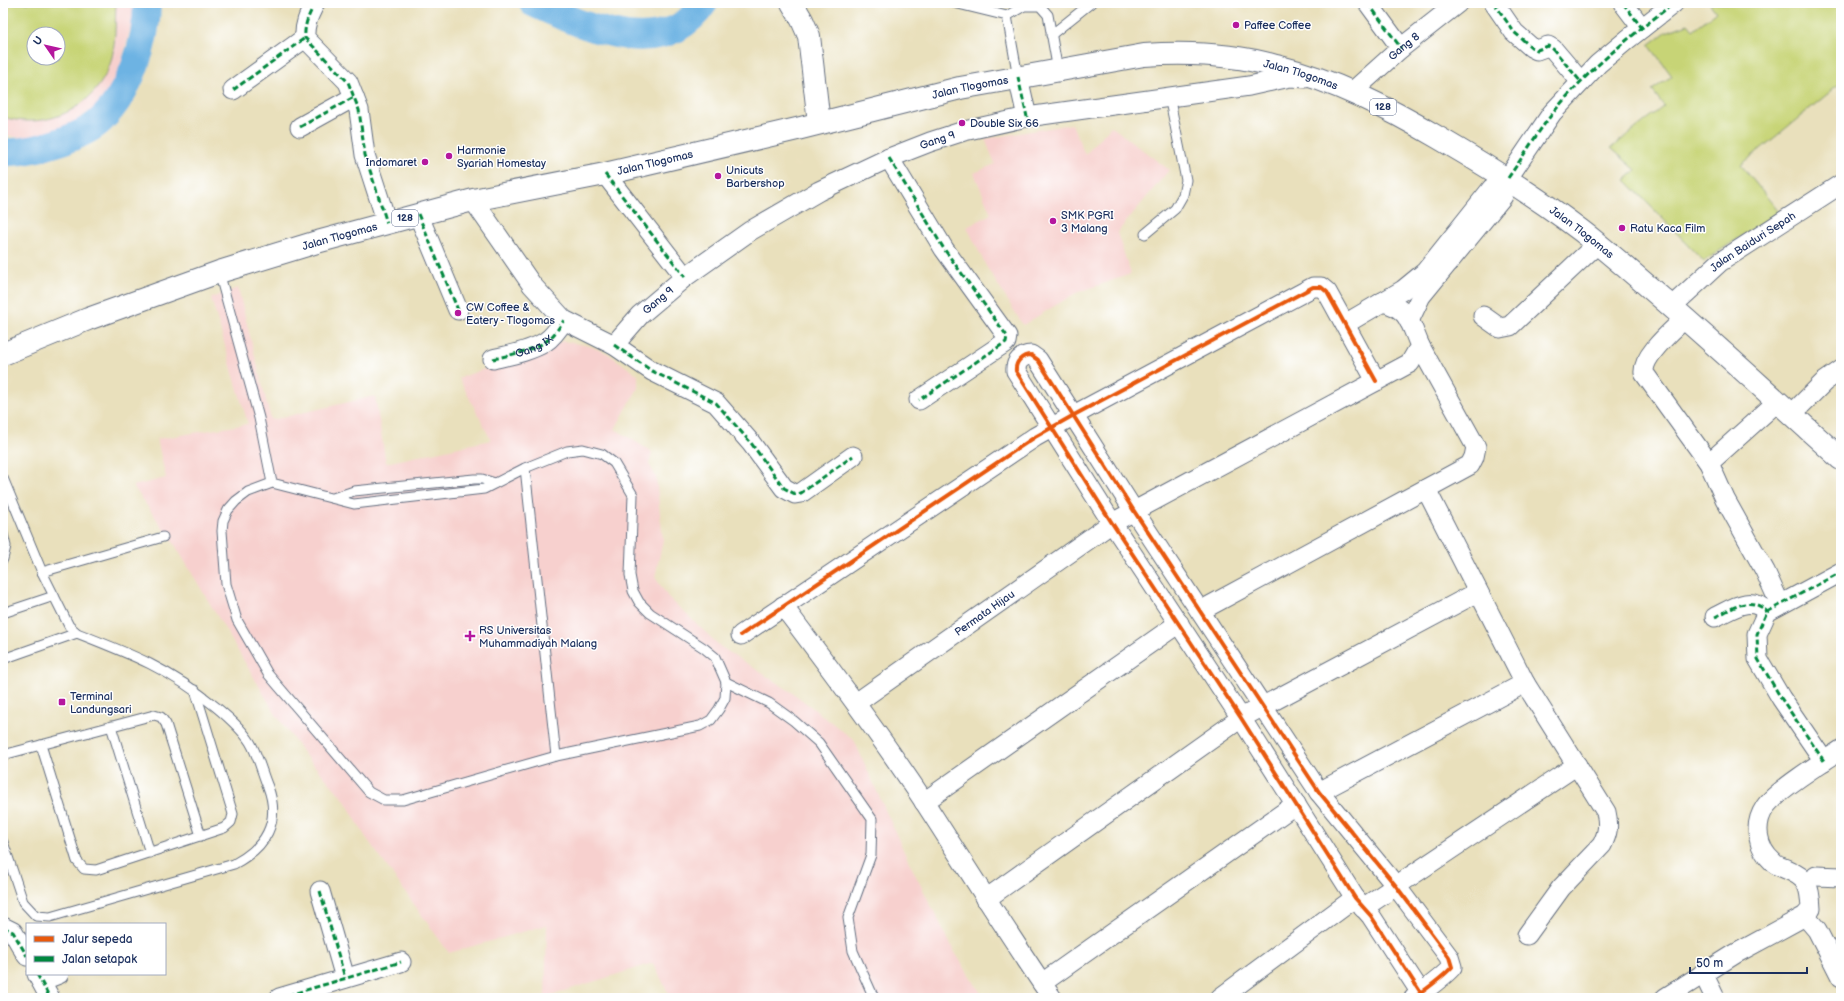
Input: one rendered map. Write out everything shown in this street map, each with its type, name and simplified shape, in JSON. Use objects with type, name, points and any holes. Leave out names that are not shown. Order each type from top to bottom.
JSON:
[{"type":"main road","points":[[797,12],[811,45],[819,123]]},
{"type":"main road","name":"Jalan Tlogomas","points":[[3,354],[88,319],[219,272],[387,222],[473,200],[605,174],[960,88],[1144,55],[1172,53],[1207,54],[1276,66],[1318,79],[1352,92],[1421,127],[1508,178],[1597,244],[1677,313],[1841,460]]},
{"type":"street","points":[[315,3],[306,23],[305,38],[348,82],[359,110],[365,155],[387,222]]},
{"type":"street","points":[[1368,3],[1401,48]]},
{"type":"street","name":"Gang 8","points":[[1352,92],[1401,48],[1458,3]]},
{"type":"street","points":[[1494,3],[1521,39],[1537,50],[1548,46],[1553,49],[1581,82]]},
{"type":"street","points":[[1624,3],[1642,28]]},
{"type":"street","points":[[1409,321],[1430,277],[1455,246],[1492,188],[1508,178],[1552,113],[1598,64],[1674,3]]},
{"type":"street","points":[[233,90],[305,38]]},
{"type":"street","points":[[1018,77],[1027,117]]},
{"type":"street","name":"Gang 9","points":[[614,345],[640,315],[685,277],[744,235],[786,209],[889,158],[930,142],[964,131],[1027,117],[1249,86],[1290,77],[1318,79]]},
{"type":"street","points":[[300,126],[354,98]]},
{"type":"street","points":[[889,158],[944,249],[1007,336],[1006,342],[918,400]]},
{"type":"street","points":[[605,174],[685,277]]},
{"type":"street","name":"Jalan Baiduri Sepah","points":[[1773,608],[1765,571],[1725,499],[1709,463],[1644,373],[1644,363],[1700,278],[1720,262],[1841,184]]},
{"type":"street","points":[[473,200],[532,285],[564,320],[614,345],[652,371],[716,403],[751,443],[784,488],[790,493],[801,493],[853,456]]},
{"type":"street","points":[[418,214],[458,310]]},
{"type":"street","points":[[1484,316],[1500,328],[1510,326],[1597,244]]},
{"type":"street","points":[[1345,324],[1413,283],[1430,277]]},
{"type":"street","points":[[742,635],[783,606],[1052,427],[1313,287],[1321,287],[1326,292],[1376,381]]},
{"type":"street","points":[[1200,611],[1470,465],[1474,457],[1476,447],[1420,346],[1409,321],[1402,310],[1395,305],[1382,302]]},
{"type":"street","name":"Gang IX","points":[[493,359],[514,354],[545,342],[556,332],[564,320]]},
{"type":"street","points":[[1420,346],[1410,362],[1432,368]]},
{"type":"street","points":[[1031,355],[1038,360],[1134,511],[1319,792],[1396,886],[1452,962],[1452,967],[1447,972],[1417,995],[1371,916],[1359,903],[1241,718],[1112,523],[1052,427],[1016,372],[1016,364],[1022,358],[1031,355]]},
{"type":"street","name":"Permata Hijau","points":[[856,703],[1112,523],[1410,362]]},
{"type":"street","points":[[1709,463],[1784,408],[1841,370]]},
{"type":"street","points":[[1426,488],[1525,683],[1606,812],[1608,828],[1607,836],[1599,848],[1561,888],[1527,934]]},
{"type":"street","points":[[1824,761],[1781,698],[1758,659],[1757,634],[1773,608],[1841,572]]},
{"type":"street","points":[[986,899],[1261,705],[1478,592]]},
{"type":"street","points":[[1715,617],[1744,603],[1751,602],[1773,608]]},
{"type":"street","points":[[783,606],[856,703],[924,802],[986,899],[1047,990],[1296,804]]},
{"type":"street","points":[[924,802],[1179,623]]},
{"type":"street","points":[[1319,792],[1525,683]]},
{"type":"street","points":[[1841,750],[1824,761],[1766,806],[1758,823],[1758,836],[1767,856],[1774,864],[1808,876],[1841,877]]},
{"type":"street","points":[[1220,998],[1359,903],[1396,886],[1577,765]]},
{"type":"street","points":[[1665,998],[1808,912],[1816,905],[1820,888],[1808,876]]},
{"type":"street","points":[[320,891],[345,978]]},
{"type":"street","points":[[1808,912],[1841,977]]},
{"type":"street","points":[[3,927],[13,932],[26,954]]},
{"type":"street","points":[[279,998],[401,962]]},
{"type":"street","points":[[1703,974],[1715,998]]},
{"type":"street","points":[[50,998],[39,977],[52,975]]},
{"type":"lane","points":[[954,3],[1007,16],[1024,6],[1040,6],[1048,16],[1058,71]]},
{"type":"lane","points":[[1051,35],[1091,3]]},
{"type":"lane","points":[[1007,16],[1018,77]]},
{"type":"lane","points":[[1145,234],[1175,209],[1183,195],[1186,180],[1169,96]]},
{"type":"lane","points":[[219,272],[259,418],[272,483]]},
{"type":"lane","points":[[583,448],[602,454],[614,463],[633,495],[630,575],[633,591],[639,602],[650,613],[704,648],[715,657],[726,682],[725,698],[711,720],[700,726],[556,756],[403,800],[384,800],[369,792],[268,674],[237,620],[226,584],[222,531],[223,521],[228,510],[236,501],[248,492],[272,483],[333,498],[345,503],[354,504],[476,491],[484,489],[525,468],[567,451],[583,448]]},
{"type":"lane","points":[[525,468],[556,756]]},
{"type":"lane","points":[[3,478],[42,572],[70,626],[76,633],[132,654],[180,679],[239,728],[250,743],[274,803],[272,824],[262,842],[248,857],[234,864],[50,917],[36,916],[23,902],[3,842]]},
{"type":"lane","points":[[333,498],[354,491],[474,479],[482,479],[495,483]]},
{"type":"lane","points":[[3,534],[6,546],[3,558]]},
{"type":"lane","points":[[42,572],[163,537]]},
{"type":"lane","points":[[3,613],[54,596]]},
{"type":"lane","points":[[3,659],[76,633]]},
{"type":"lane","points":[[726,682],[769,704],[794,721],[819,743],[872,819],[871,855],[848,918],[853,951],[874,998]]},
{"type":"lane","points":[[41,745],[77,861],[80,866],[89,870],[96,870],[224,828],[231,822],[234,814],[195,690]]},
{"type":"lane","points":[[3,755],[154,715],[161,718],[166,724],[201,836]]},
{"type":"lane","points":[[110,726],[150,853]]},
{"type":"shaded area","points":[[3,3],[134,3],[133,19],[121,64],[113,83],[97,106],[71,124],[29,140],[3,134]]},
{"type":"shaded area","name":"SMK PGRI 3 Malang","points":[[1072,124],[1085,155],[1111,126],[1169,170],[1117,233],[1131,274],[1076,293],[1023,325],[986,266],[967,227],[991,214],[974,173],[995,164],[985,139]]},
{"type":"shaded area","name":"RS Universitas Muhammadiyah Malang","points":[[238,288],[271,420],[375,396],[386,463],[491,440],[459,378],[563,341],[589,346],[607,353],[638,375],[638,388],[615,429],[652,452],[649,464],[656,477],[663,540],[655,577],[668,597],[721,647],[793,693],[854,740],[905,854],[954,951],[984,998],[671,998],[653,963],[545,997],[547,925],[449,953],[365,836],[344,799],[304,754],[275,713],[175,545],[133,486],[166,478],[157,439],[248,424],[211,298]]},
{"type":"green space","points":[[3,3],[116,3],[113,54],[104,77],[95,91],[83,103],[69,112],[53,118],[37,121],[3,117]]},
{"type":"green space","points":[[1838,3],[1841,7],[1841,83],[1741,165],[1779,212],[1704,261],[1625,180],[1636,170],[1611,148],[1664,106],[1652,90],[1672,76],[1649,45],[1666,32],[1688,24],[1693,30],[1716,12],[1710,4]]},
{"type":"waterway","points":[[3,152],[14,152],[55,144],[82,133],[93,127],[101,120],[120,96],[135,66],[144,34],[147,3]]},
{"type":"waterway","points":[[533,3],[576,22],[599,30],[623,35],[645,37],[667,33],[687,22],[704,3]]},
{"type":"marked path","points":[[315,3],[306,24],[305,38],[348,82],[359,110],[365,155],[387,223]]},
{"type":"marked path","points":[[1368,3],[1401,48]]},
{"type":"marked path","points":[[1494,3],[1514,32],[1531,47],[1537,50],[1548,46],[1553,49],[1581,82]]},
{"type":"marked path","points":[[1623,3],[1642,28]]},
{"type":"marked path","points":[[1508,178],[1535,137],[1566,97],[1580,82],[1610,54],[1674,3]]},
{"type":"marked path","points":[[233,90],[305,38]]},
{"type":"marked path","points":[[1018,77],[1027,117]]},
{"type":"marked path","points":[[300,127],[354,97]]},
{"type":"marked path","points":[[889,158],[944,249],[1007,336],[1006,342],[919,400]]},
{"type":"marked path","points":[[605,174],[685,277]]},
{"type":"marked path","points":[[418,214],[458,310]]},
{"type":"marked path","points":[[493,359],[539,345],[548,340],[564,320]]},
{"type":"marked path","points":[[614,345],[652,371],[716,403],[751,443],[784,488],[795,494],[801,493],[853,456]]},
{"type":"marked path","points":[[1824,761],[1781,698],[1758,659],[1757,634],[1767,612],[1841,572]]},
{"type":"marked path","points":[[1715,617],[1735,607],[1748,604],[1755,604],[1767,612]]},
{"type":"marked path","points":[[320,891],[345,978]]},
{"type":"marked path","points":[[3,927],[13,932],[26,954]]},
{"type":"marked path","points":[[279,998],[401,962]]},
{"type":"marked path","points":[[38,975],[50,998]]},
{"type":"cycle path","points":[[741,635],[1035,437],[1313,287],[1321,287],[1327,292],[1376,381]]},
{"type":"cycle path","points":[[1414,998],[1419,995],[1438,980],[1452,967],[1449,957],[1396,886],[1319,792],[1134,511],[1038,360],[1031,355],[1025,356],[1018,362],[1016,371],[1112,523],[1241,718],[1355,898],[1371,916],[1421,993]]},
{"type":"place","name":"Paffee Coffee","points":[[1236,25]]},
{"type":"place","name":"Double Six 66","points":[[962,123]]},
{"type":"place","name":"Harmonie Syariah Homestay","points":[[449,156]]},
{"type":"place","name":"Indomaret","points":[[425,162]]},
{"type":"place","name":"Unicuts Barbershop","points":[[718,176]]},
{"type":"place","name":"SMK PGRI 3 Malang","points":[[1053,221]]},
{"type":"place","name":"Ratu Kaca Film","points":[[1622,228]]},
{"type":"place","name":"CW Coffee & Eatery - Tlogomas","points":[[458,313]]},
{"type":"place","name":"RS Universitas Muhammadiyah Malang","points":[[470,636]]},
{"type":"place","name":"Terminal Landungsari","points":[[62,702]]}]
